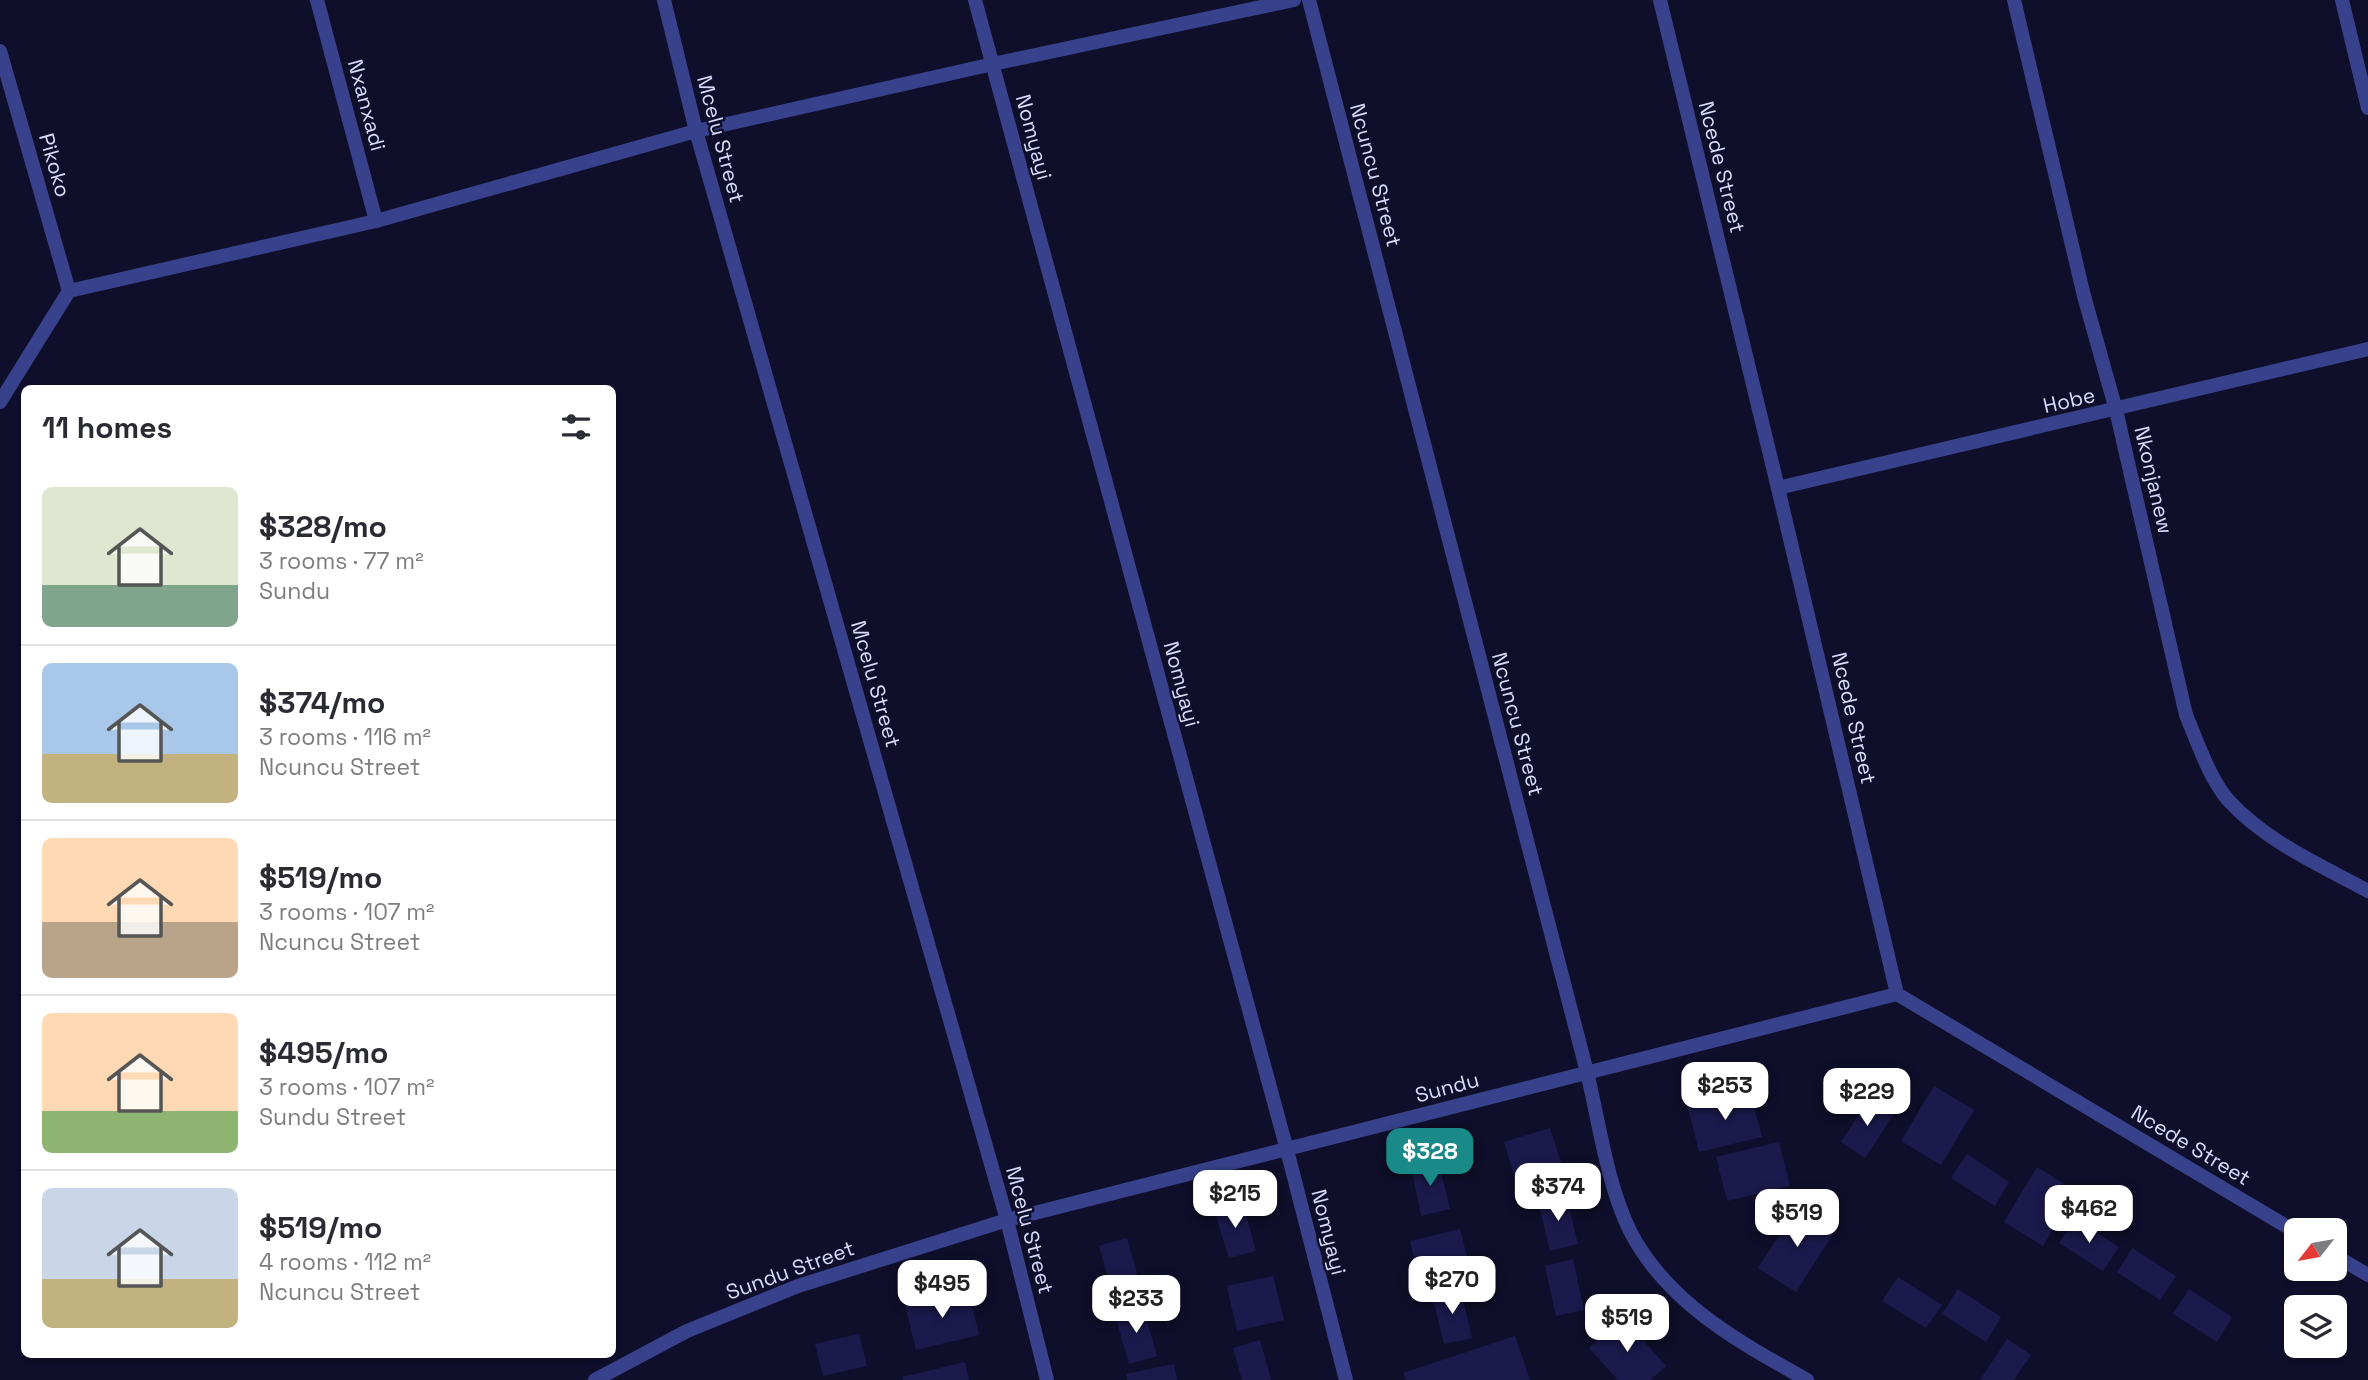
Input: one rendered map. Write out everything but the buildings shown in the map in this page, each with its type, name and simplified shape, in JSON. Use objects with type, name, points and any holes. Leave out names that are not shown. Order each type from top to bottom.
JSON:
[{"type":"street","name":"Nxanxadi","points":[[317,0],[376,221]]},
{"type":"street","name":"Mcelu Street","points":[[664,0],[696,131],[1007,1220],[1047,1380]]},
{"type":"street","name":"Nomyayi","points":[[975,0],[1287,1150],[1346,1380]]},
{"type":"street","points":[[0,402],[69,291],[376,221],[696,131],[1294,0]]},
{"type":"street","name":"Ncuncu Street","points":[[1309,0],[1587,1072],[1613,1183],[1630,1230],[1651,1263],[1681,1298],[1750,1348],[1807,1380]]},
{"type":"street","name":"Ncede Street","points":[[1660,0],[1897,994],[2284,1225]]},
{"type":"street","name":"Nkonjanew","points":[[2014,0],[2084,296],[2116,410],[2186,715],[2206,762],[2228,799],[2256,825],[2292,850],[2368,891]]},
{"type":"street","points":[[2342,0],[2368,108]]},
{"type":"street","name":"Pikoko","points":[[0,51],[69,291]]},
{"type":"street","name":"Hobe","points":[[1778,488],[2368,349]]},
{"type":"street","name":"Sundu","points":[[1007,1220],[1897,994]]},
{"type":"street","name":"Sundu Street","points":[[595,1380],[687,1331],[798,1286],[1007,1220]]},
{"type":"street","points":[[2347,1263],[2368,1275]]}]
